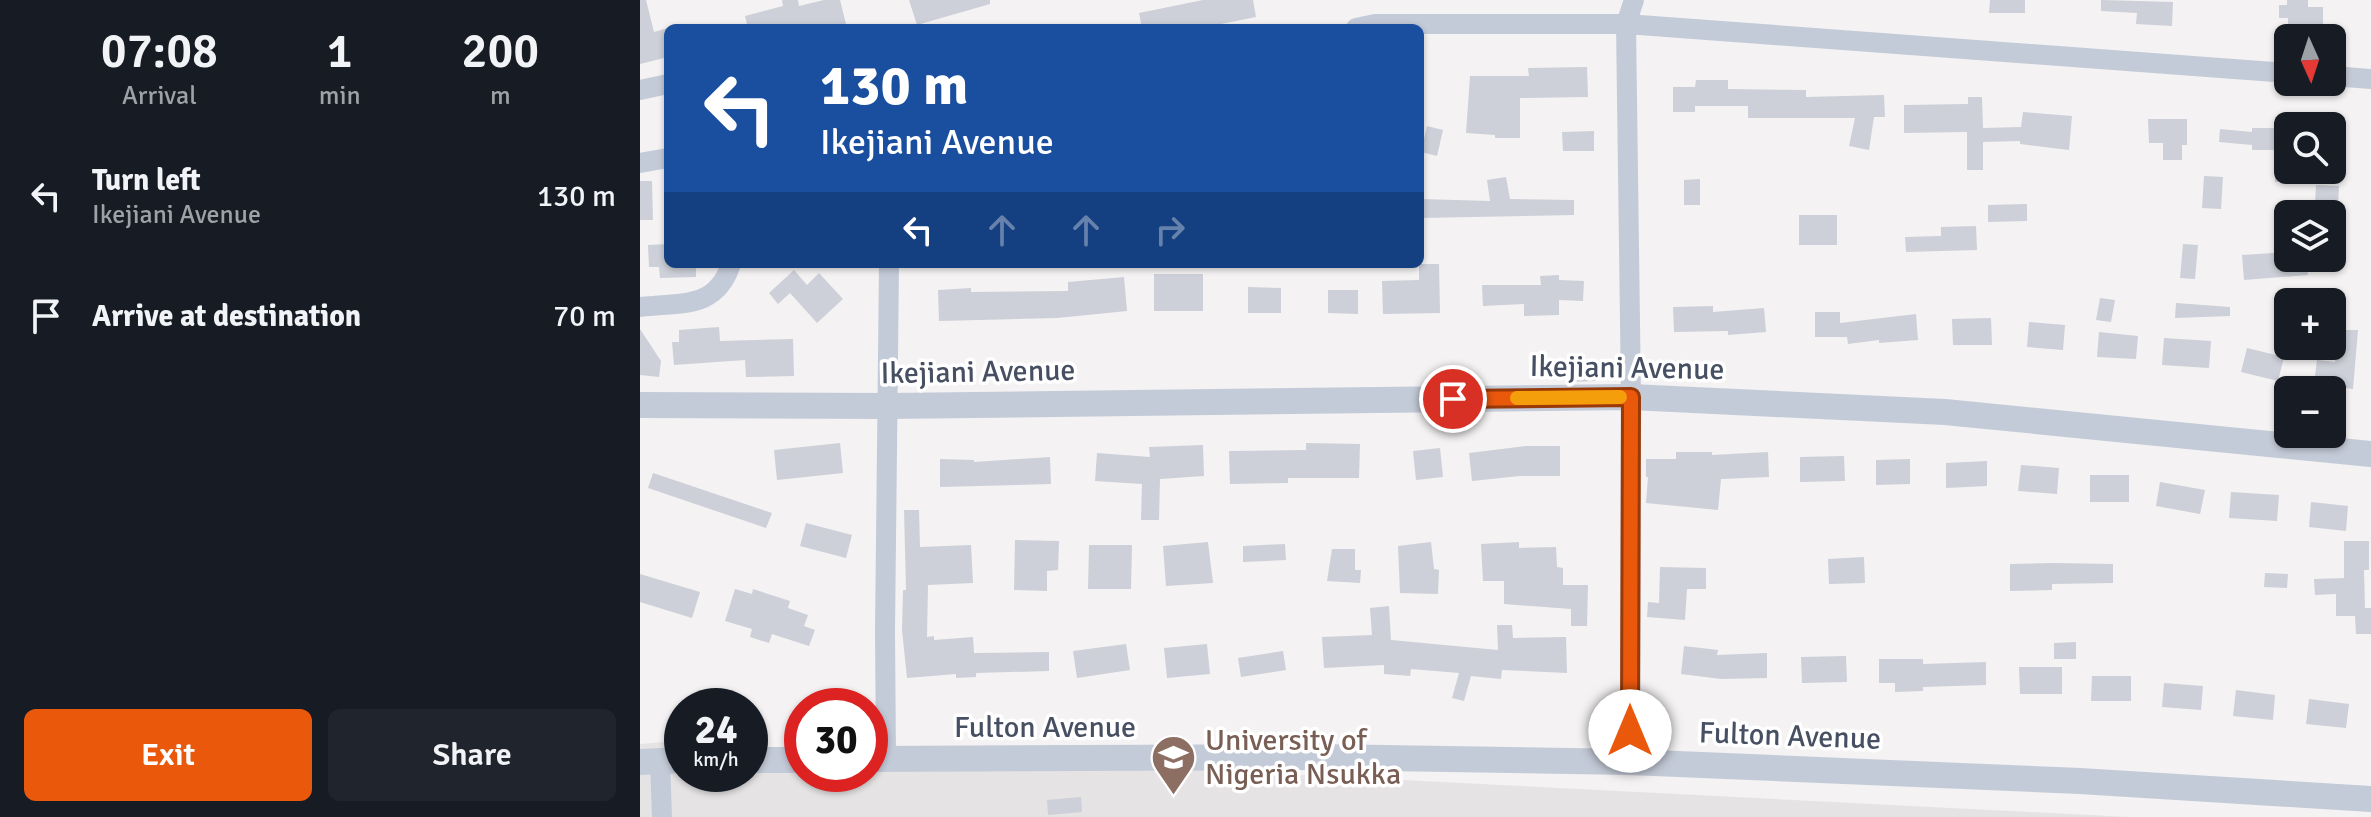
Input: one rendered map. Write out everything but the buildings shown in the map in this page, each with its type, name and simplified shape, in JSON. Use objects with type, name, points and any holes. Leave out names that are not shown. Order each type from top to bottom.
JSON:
[{"type":"street","points":[[1630,762],[1631,397],[1626,24],[1634,0]]},
{"type":"street","points":[[1375,24],[1626,24],[2274,72]]},
{"type":"street","points":[[2346,77],[2371,79]]},
{"type":"street","points":[[640,90],[664,85]]},
{"type":"street","points":[[640,163],[664,159]]},
{"type":"street","points":[[640,307],[699,300],[725,282],[730,268]]},
{"type":"street","points":[[880,688],[889,268]]},
{"type":"street","name":"Ikejiani Avenue","points":[[640,405],[888,406],[1631,397],[1945,412],[2371,454]]},
{"type":"street","name":"Fulton Avenue","points":[[888,759],[1322,757],[1630,762],[2065,780],[2371,799]]},
{"type":"street","points":[[661,761],[662,817]]},
{"type":"shaded area","name":"University of Nigeria Nsukka","points":[[664,742],[664,792],[768,792],[768,748],[784,748],[784,792],[888,792],[888,754],[2129,817],[640,817],[640,744]]},
{"type":"slow traffic","points":[[1517,398],[1620,397]]},
{"type":"place","name":"University of Nigeria Nsukka","points":[[1174,796]]},
{"type":"route","points":[[1453,399],[1631,397],[1630,731]]}]
